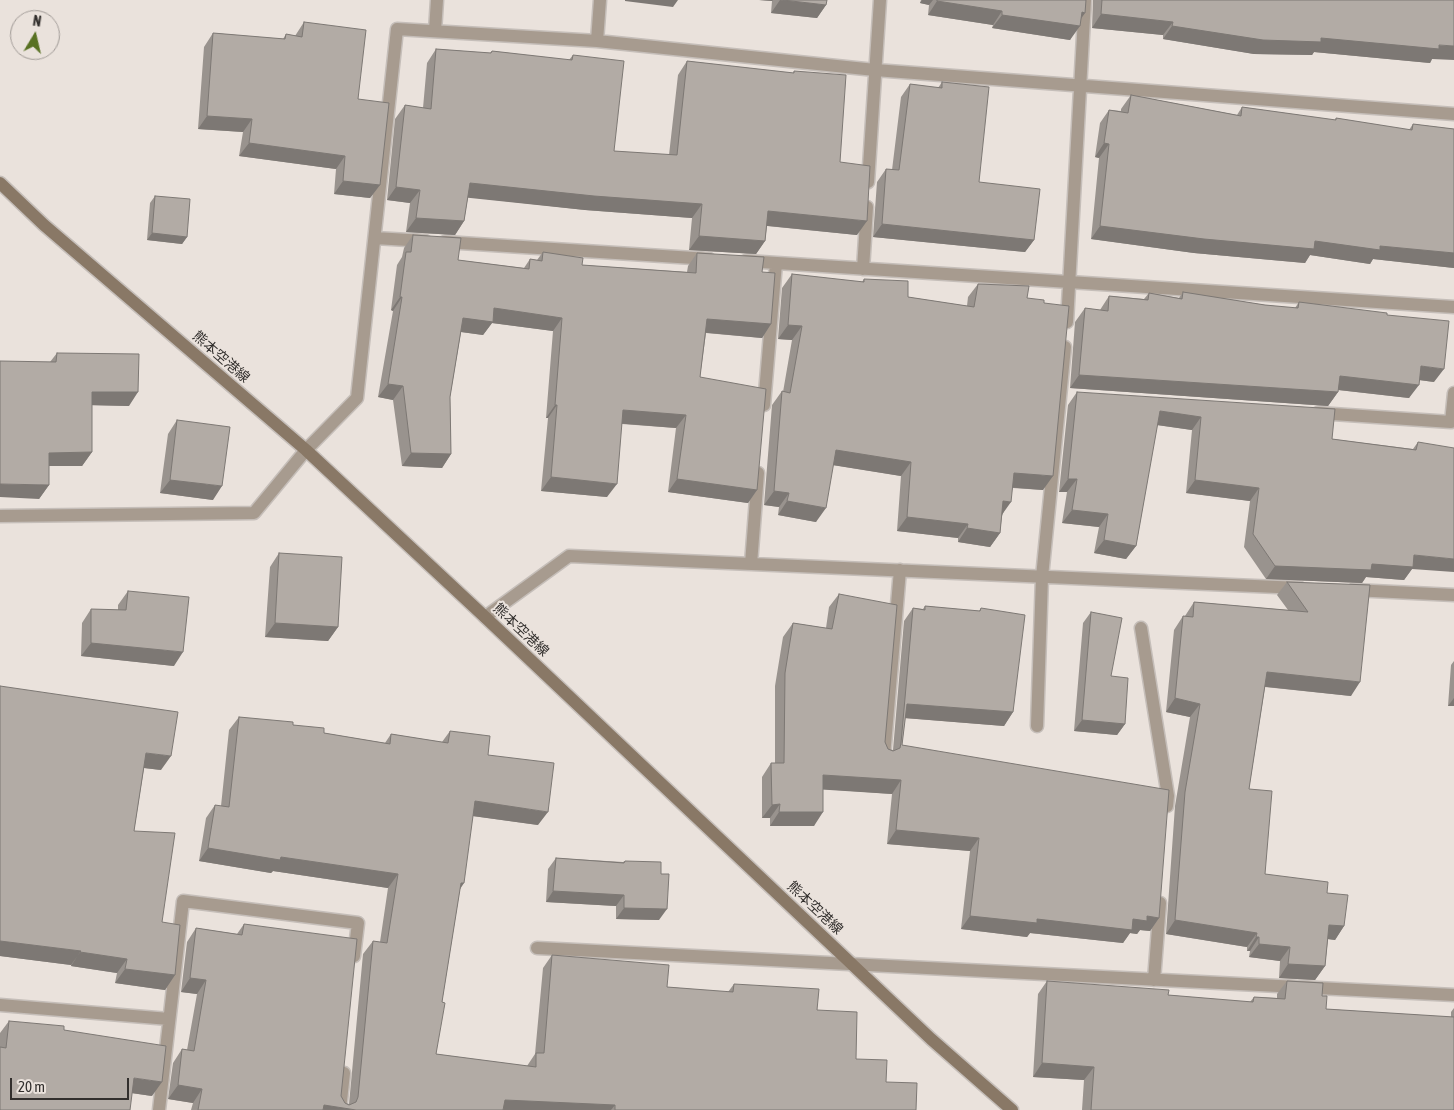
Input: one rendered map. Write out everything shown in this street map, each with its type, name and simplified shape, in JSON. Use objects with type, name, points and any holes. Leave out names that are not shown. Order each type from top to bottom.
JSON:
[{"type":"main road","name":"熊本空港線","points":[[0,183],[44,225],[306,450],[931,1039],[1012,1110]]},
{"type":"street","points":[[434,31],[437,0]]},
{"type":"street","points":[[598,41],[600,0]]},
{"type":"street","points":[[863,269],[880,0]]},
{"type":"street","points":[[1037,726],[1042,577],[1066,396],[1085,0]]},
{"type":"street","points":[[0,516],[254,514],[306,450],[357,398],[397,28],[598,41],[875,70],[1454,114]]},
{"type":"street","points":[[375,238],[718,260]]},
{"type":"street","points":[[737,261],[1454,308]]},
{"type":"street","points":[[763,418],[776,263]]},
{"type":"street","points":[[1305,412],[1451,422],[1454,393]]},
{"type":"street","points":[[751,564],[760,457]]},
{"type":"street","points":[[485,617],[569,556],[1316,589]]},
{"type":"street","points":[[884,756],[900,570]]},
{"type":"street","points":[[1336,590],[1454,595]]},
{"type":"street","points":[[1140,628],[1168,796],[1167,815]]},
{"type":"street","points":[[1154,980],[1160,893]]},
{"type":"street","points":[[159,1110],[183,901],[358,923],[353,972]]},
{"type":"street","points":[[537,948],[1454,995]]},
{"type":"street","points":[[0,1005],[169,1020]]},
{"type":"street","points":[[340,1110],[345,1061]]},
{"type":"building","points":[[783,0],[827,0],[826,5]]},
{"type":"building","points":[[937,0],[1086,0],[1085,13],[1082,12],[1080,26],[1002,15],[1002,11]]},
{"type":"building","points":[[1102,0],[1454,0],[1454,46],[1439,45],[1439,49],[1321,38],[1321,42],[1263,40],[1172,26],[1173,22],[1101,14]]},
{"type":"building","points":[[304,22],[366,30],[358,99],[389,103],[380,185],[343,181],[345,156],[249,143],[252,119],[207,116],[213,33],[285,39],[286,34],[302,37]]},
{"type":"building","points":[[436,49],[491,53],[492,51],[572,60],[573,55],[624,61],[614,151],[677,155],[687,61],[794,73],[794,71],[846,75],[840,162],[870,166],[867,221],[768,211],[765,241],[699,236],[702,204],[594,196],[470,183],[464,221],[416,218],[420,190],[396,187],[405,105],[431,109]]},
{"type":"building","points":[[942,82],[989,87],[979,182],[1040,189],[1034,240],[882,224],[886,169],[899,170],[910,84],[942,88]]},
{"type":"building","points":[[1131,95],[1241,116],[1242,107],[1336,120],[1336,118],[1412,130],[1413,124],[1454,129],[1454,253],[1380,246],[1380,250],[1315,241],[1314,249],[1204,239],[1100,226],[1109,144],[1104,143],[1109,110],[1128,113]]},
{"type":"building","points":[[155,196],[190,199],[187,237],[152,233]]},
{"type":"building","points":[[413,235],[461,238],[458,260],[529,269],[530,259],[542,261],[543,252],[583,258],[582,265],[696,273],[697,253],[764,257],[762,272],[775,273],[771,324],[707,319],[700,377],[766,389],[757,490],[677,479],[686,415],[623,410],[617,484],[551,477],[562,318],[494,308],[493,322],[463,318],[450,397],[451,454],[411,453],[403,386],[388,384],[402,297],[400,297],[406,252],[411,252]]},
{"type":"building","points":[[792,274],[864,282],[864,279],[908,281],[908,297],[974,307],[978,284],[1029,286],[1027,298],[1044,300],[1044,303],[1069,306],[1053,476],[1014,473],[1011,502],[1003,501],[1000,533],[967,528],[968,524],[907,517],[911,462],[836,450],[826,508],[787,501],[789,493],[774,491],[782,391],[790,393],[802,326],[788,325]]},
{"type":"building","points":[[1183,292],[1265,305],[1298,308],[1299,302],[1387,313],[1387,315],[1449,321],[1444,369],[1421,366],[1419,385],[1340,376],[1338,392],[1079,375],[1085,308],[1108,311],[1109,296],[1148,300],[1149,293],[1182,299]]},
{"type":"building","points":[[57,353],[139,354],[138,392],[92,392],[92,452],[49,453],[49,485],[0,484],[0,361],[56,362]]},
{"type":"building","points":[[1077,392],[1335,409],[1332,439],[1416,450],[1418,442],[1454,448],[1454,559],[1414,555],[1413,567],[1372,564],[1371,570],[1275,566],[1253,534],[1259,488],[1195,480],[1201,417],[1160,411],[1136,546],[1104,540],[1108,514],[1072,510],[1077,479],[1068,479]]},
{"type":"building","points":[[177,420],[230,427],[222,486],[170,480]]},
{"type":"building","points":[[279,553],[342,557],[338,627],[275,623]]},
{"type":"building","points":[[1287,582],[1370,585],[1360,682],[1267,672],[1249,789],[1272,791],[1265,874],[1328,882],[1327,893],[1348,895],[1344,926],[1329,925],[1325,966],[1288,964],[1290,947],[1259,944],[1259,937],[1256,937],[1257,933],[1175,920],[1185,792],[1200,704],[1175,698],[1183,616],[1193,617],[1194,602],[1308,612]]},
{"type":"building","points":[[128,591],[189,597],[183,652],[91,643],[91,609],[126,610]]},
{"type":"building","points":[[839,594],[897,605],[885,742],[888,749],[893,751],[900,748],[901,743],[913,608],[925,610],[925,606],[980,611],[981,608],[1025,615],[1013,712],[907,704],[902,745],[1169,790],[1159,918],[1147,916],[1147,921],[1133,919],[1132,930],[1037,919],[1037,923],[970,916],[979,838],[896,830],[901,780],[823,775],[823,812],[779,812],[780,804],[772,805],[771,763],[784,763],[785,673],[793,623],[832,629]]},
{"type":"building","points":[[1091,612],[1122,618],[1111,676],[1128,678],[1125,724],[1082,720]]},
{"type":"building","points":[[0,686],[178,712],[171,756],[146,753],[134,831],[175,833],[162,922],[180,925],[175,975],[125,969],[127,959],[0,941]]},
{"type":"building","points":[[239,717],[293,722],[293,725],[324,728],[324,733],[390,744],[391,734],[448,743],[450,731],[490,736],[488,755],[554,763],[548,812],[475,801],[464,883],[461,883],[442,1002],[445,1003],[436,1054],[536,1067],[536,1053],[544,1053],[552,955],[669,965],[667,987],[733,992],[734,984],[819,989],[817,1010],[857,1012],[856,1059],[887,1060],[886,1082],[917,1083],[916,1110],[615,1110],[615,1105],[505,1100],[503,1110],[356,1110],[324,1105],[323,1110],[198,1110],[202,1089],[178,1085],[182,1049],[194,1051],[206,980],[190,978],[196,928],[242,935],[244,924],[357,939],[341,1096],[345,1103],[349,1105],[356,1102],[358,1097],[373,941],[387,943],[398,874],[281,857],[280,860],[208,848],[215,805],[229,807]]},
{"type":"building","points":[[556,858],[624,863],[625,861],[661,862],[661,874],[669,874],[667,909],[624,908],[624,895],[553,891]]},
{"type":"building","points":[[1047,981],[1169,990],[1168,995],[1253,1002],[1254,997],[1285,999],[1287,981],[1323,983],[1322,996],[1327,996],[1326,1009],[1454,1017],[1454,1110],[1091,1110],[1094,1067],[1042,1063]]},
{"type":"building","points":[[9,1021],[64,1026],[64,1030],[166,1046],[162,1082],[134,1078],[130,1110],[0,1110],[0,1047],[6,1048]]}]
